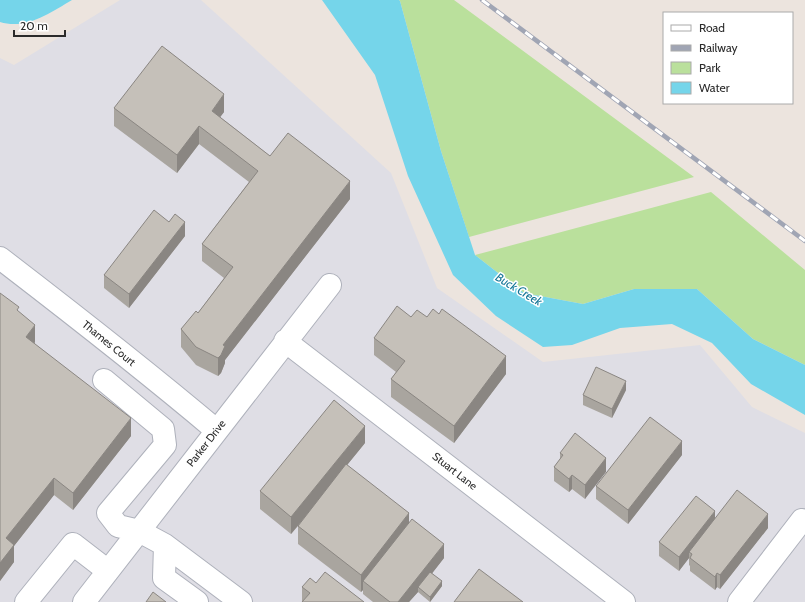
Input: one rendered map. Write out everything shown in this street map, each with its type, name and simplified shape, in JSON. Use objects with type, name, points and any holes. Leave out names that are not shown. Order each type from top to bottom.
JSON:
[{"type":"street","name":"Thames Court","points":[[0,258],[60,304],[216,430]]},
{"type":"street","name":"Parker Drive","points":[[84,602],[285,341],[330,285]]},
{"type":"street","name":"Stuart Lane","points":[[285,341],[624,602]]},
{"type":"street","points":[[104,380],[163,429],[166,445],[108,513],[118,526],[139,531],[165,545],[236,601]]},
{"type":"street","points":[[740,602],[802,520]]},
{"type":"street","points":[[26,602],[73,544],[108,571]]},
{"type":"street","points":[[165,545],[164,578],[197,602]]},
{"type":"shaded area","points":[[120,0],[201,0],[391,173],[437,288],[543,362],[700,345],[752,407],[805,433],[805,602],[0,602],[0,58],[14,65]]},
{"type":"green space","points":[[399,0],[454,0],[694,177],[469,237],[441,151]]},
{"type":"green space","points":[[711,192],[805,270],[805,365],[753,339],[697,289],[634,289],[583,304],[524,293],[475,255]]},
{"type":"water","points":[[0,0],[72,0],[38,19],[19,24],[10,24],[0,22]]},
{"type":"water","points":[[322,0],[400,1],[441,151],[475,255],[524,293],[583,304],[634,289],[697,289],[753,339],[805,365],[805,415],[751,384],[712,343],[672,324],[620,328],[572,345],[543,347],[496,316],[453,275],[408,176],[375,75]]},
{"type":"building","points":[[162,46],[224,94],[212,111],[270,156],[288,133],[350,181],[223,345],[225,346],[218,358],[196,347],[181,329],[196,311],[198,313],[233,267],[202,244],[258,171],[199,126],[177,155],[114,108]]},
{"type":"building","points":[[154,210],[169,222],[175,214],[185,222],[129,294],[104,275]]},
{"type":"building","points":[[0,293],[19,307],[17,310],[35,325],[26,337],[131,418],[73,493],[54,478],[6,538],[14,545],[0,563]]},
{"type":"building","points":[[397,306],[411,317],[417,310],[427,317],[433,309],[439,314],[442,309],[506,356],[454,426],[391,379],[405,361],[374,338]]},
{"type":"building","points":[[596,367],[626,381],[612,409],[583,395]]},
{"type":"building","points":[[334,400],[365,426],[291,517],[260,491]]},
{"type":"building","points":[[650,417],[682,441],[628,510],[596,486]]},
{"type":"building","points":[[575,433],[606,458],[585,485],[572,475],[569,479],[554,467],[563,455],[560,453]]},
{"type":"building","points":[[346,464],[409,513],[361,575],[298,526]]},
{"type":"building","points":[[737,490],[768,514],[720,575],[717,573],[715,577],[690,558],[692,554],[689,552]]},
{"type":"building","points":[[696,496],[715,511],[679,557],[659,542]]},
{"type":"building","points":[[412,519],[444,544],[398,602],[390,602],[363,581]]},
{"type":"building","points":[[479,569],[523,602],[454,602]]},
{"type":"building","points":[[325,572],[364,602],[302,602],[310,593],[302,587],[310,578],[316,583]]},
{"type":"building","points":[[430,572],[442,581],[430,597],[418,587]]},
{"type":"building","points":[[153,592],[166,602],[146,602]]},
{"type":"railway","points":[[482,0],[805,241]]},
{"type":"water label","name":"Buck Creek","points":[[519,289]]}]
